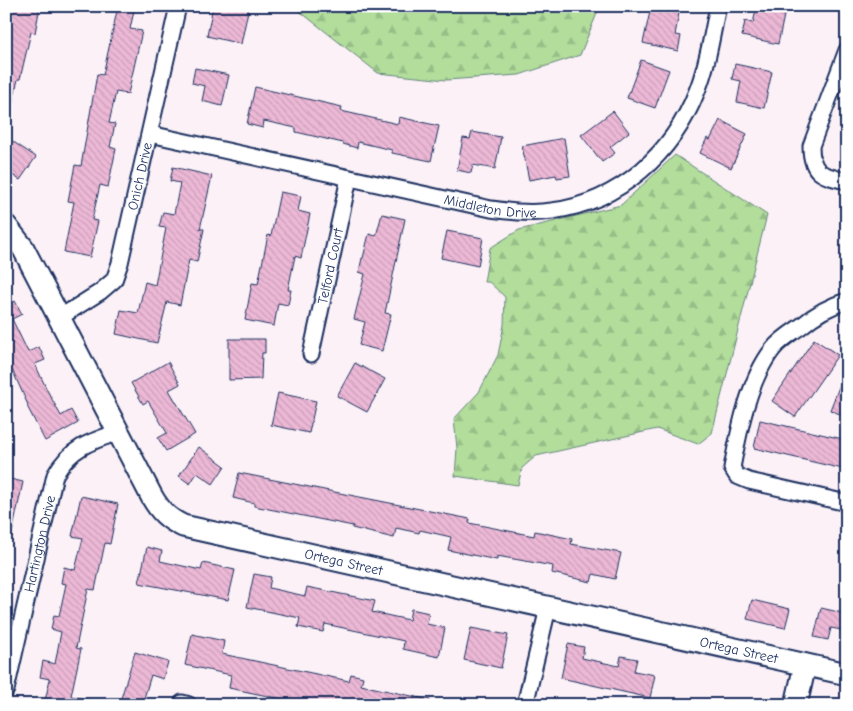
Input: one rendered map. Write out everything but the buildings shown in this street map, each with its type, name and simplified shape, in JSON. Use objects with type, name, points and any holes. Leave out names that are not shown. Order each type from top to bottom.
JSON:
[{"type":"street","name":"Onich Drive","points":[[59,318],[100,292],[114,280],[126,240],[178,6]]},
{"type":"street","name":"Middleton Drive","points":[[150,134],[491,210],[519,212],[552,211],[582,204],[604,196],[624,185],[645,169],[661,152],[683,121],[698,90],[718,6]]},
{"type":"street","points":[[847,50],[811,146],[811,159],[816,169],[827,177],[847,181]]},
{"type":"street","name":"Telford Court","points":[[311,354],[349,178]]},
{"type":"street","name":"Ortega Street","points":[[6,226],[23,248],[152,497],[160,511],[171,521],[193,528],[847,674]]},
{"type":"street","points":[[847,301],[834,304],[808,320],[774,348],[754,378],[732,468],[737,476],[749,481],[847,504]]},
{"type":"street","name":"Hartington Drive","points":[[6,690],[55,475],[70,454],[94,440],[119,432]]},
{"type":"street","points":[[525,705],[548,608]]},
{"type":"street","points":[[796,705],[805,665]]},
{"type":"green space","points":[[293,6],[600,6],[580,55],[519,75],[446,80],[378,73]]},
{"type":"green space","points":[[675,155],[767,215],[712,433],[698,444],[657,429],[536,456],[522,468],[518,485],[455,476],[457,448],[454,419],[479,392],[498,355],[504,325],[505,297],[489,282],[484,282],[490,248],[519,230],[621,205]]}]
